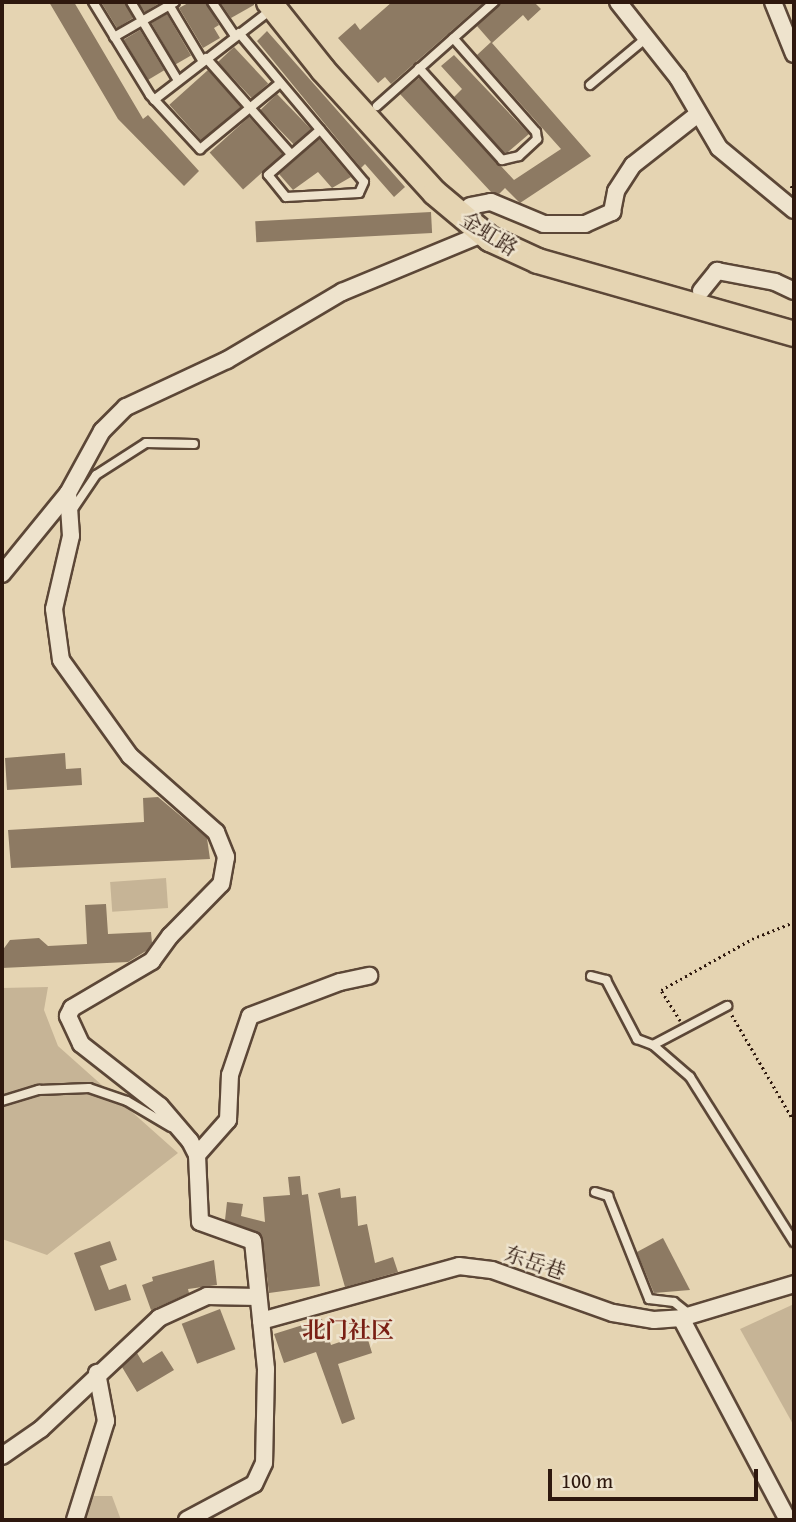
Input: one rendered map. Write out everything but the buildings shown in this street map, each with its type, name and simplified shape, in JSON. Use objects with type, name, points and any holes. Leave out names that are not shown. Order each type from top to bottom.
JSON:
[{"type":"main road","name":"金虹路","points":[[277,4],[470,206],[535,243],[794,317]]},
{"type":"main road","name":"金虹路","points":[[277,4],[323,70],[435,193],[482,234],[538,261],[794,334]]},
{"type":"street","points":[[618,2],[678,78],[698,114],[730,160],[794,210]]},
{"type":"street","points":[[773,2],[794,54]]},
{"type":"street","points":[[470,206],[491,202],[544,224],[585,224],[612,212],[616,191],[633,164],[698,114]]},
{"type":"street","points":[[2,573],[68,492],[102,431],[126,407],[227,360],[324,301],[482,234]]},
{"type":"street","points":[[701,291],[717,271],[775,282],[794,291]]},
{"type":"street","points":[[68,492],[71,536],[54,609],[61,660],[130,756],[216,832],[226,865],[221,884],[170,936],[149,964],[72,1008],[68,1023],[81,1044],[160,1106],[194,1148],[198,1219],[206,1227],[253,1241],[266,1369],[262,1471],[254,1484],[187,1520]]},
{"type":"street","points":[[194,1148],[228,1120],[230,1075],[250,1016],[340,982],[369,976]]},
{"type":"street","name":"东岳巷","points":[[261,1321],[460,1266],[492,1270],[627,1317],[686,1316],[794,1284]]},
{"type":"street","points":[[2,1455],[41,1429],[145,1327],[184,1303],[219,1294],[258,1297]]},
{"type":"street","points":[[686,1316],[788,1520]]},
{"type":"street","points":[[75,1520],[106,1421],[97,1373]]},
{"type":"lane","points":[[93,2],[154,100],[200,149],[280,83]]},
{"type":"lane","points":[[131,2],[177,79]]},
{"type":"lane","points":[[212,2],[237,35],[280,83],[320,130],[364,182],[359,193],[286,197],[268,175],[320,130]]},
{"type":"lane","points":[[377,106],[494,2]]},
{"type":"lane","points":[[114,37],[171,3],[204,59],[291,154]]},
{"type":"lane","points":[[154,100],[177,79],[277,4]]},
{"type":"lane","points":[[419,68],[502,160],[519,156],[537,139],[536,132],[453,38]]},
{"type":"lane","points":[[590,85],[645,38]]},
{"type":"lane","points":[[70,519],[86,485],[106,466],[146,443],[194,444]]},
{"type":"lane","points":[[591,976],[606,980],[637,1040],[653,1045],[690,1077],[794,1242]]},
{"type":"lane","points":[[653,1045],[727,1006]]},
{"type":"lane","points":[[2,1101],[55,1088],[105,1091],[148,1112],[194,1148]]},
{"type":"lane","points":[[595,1192],[608,1196],[649,1298],[674,1302],[686,1316]]},
{"type":"path","points":[[685,1030],[661,990],[752,939],[794,922]]},
{"type":"path","points":[[727,1006],[794,1121]]},
{"type":"shaded area","points":[[166,878],[168,908],[112,912],[110,882]]},
{"type":"shaded area","points":[[48,987],[44,1010],[58,1046],[178,1153],[47,1255],[2,1239],[2,988]]},
{"type":"shaded area","points":[[794,1304],[794,1426],[740,1329]]},
{"type":"shaded area","points":[[87,1496],[112,1496],[121,1520],[84,1520]]},
{"type":"district","name":"北门社区","points":[[348,1330]]}]
